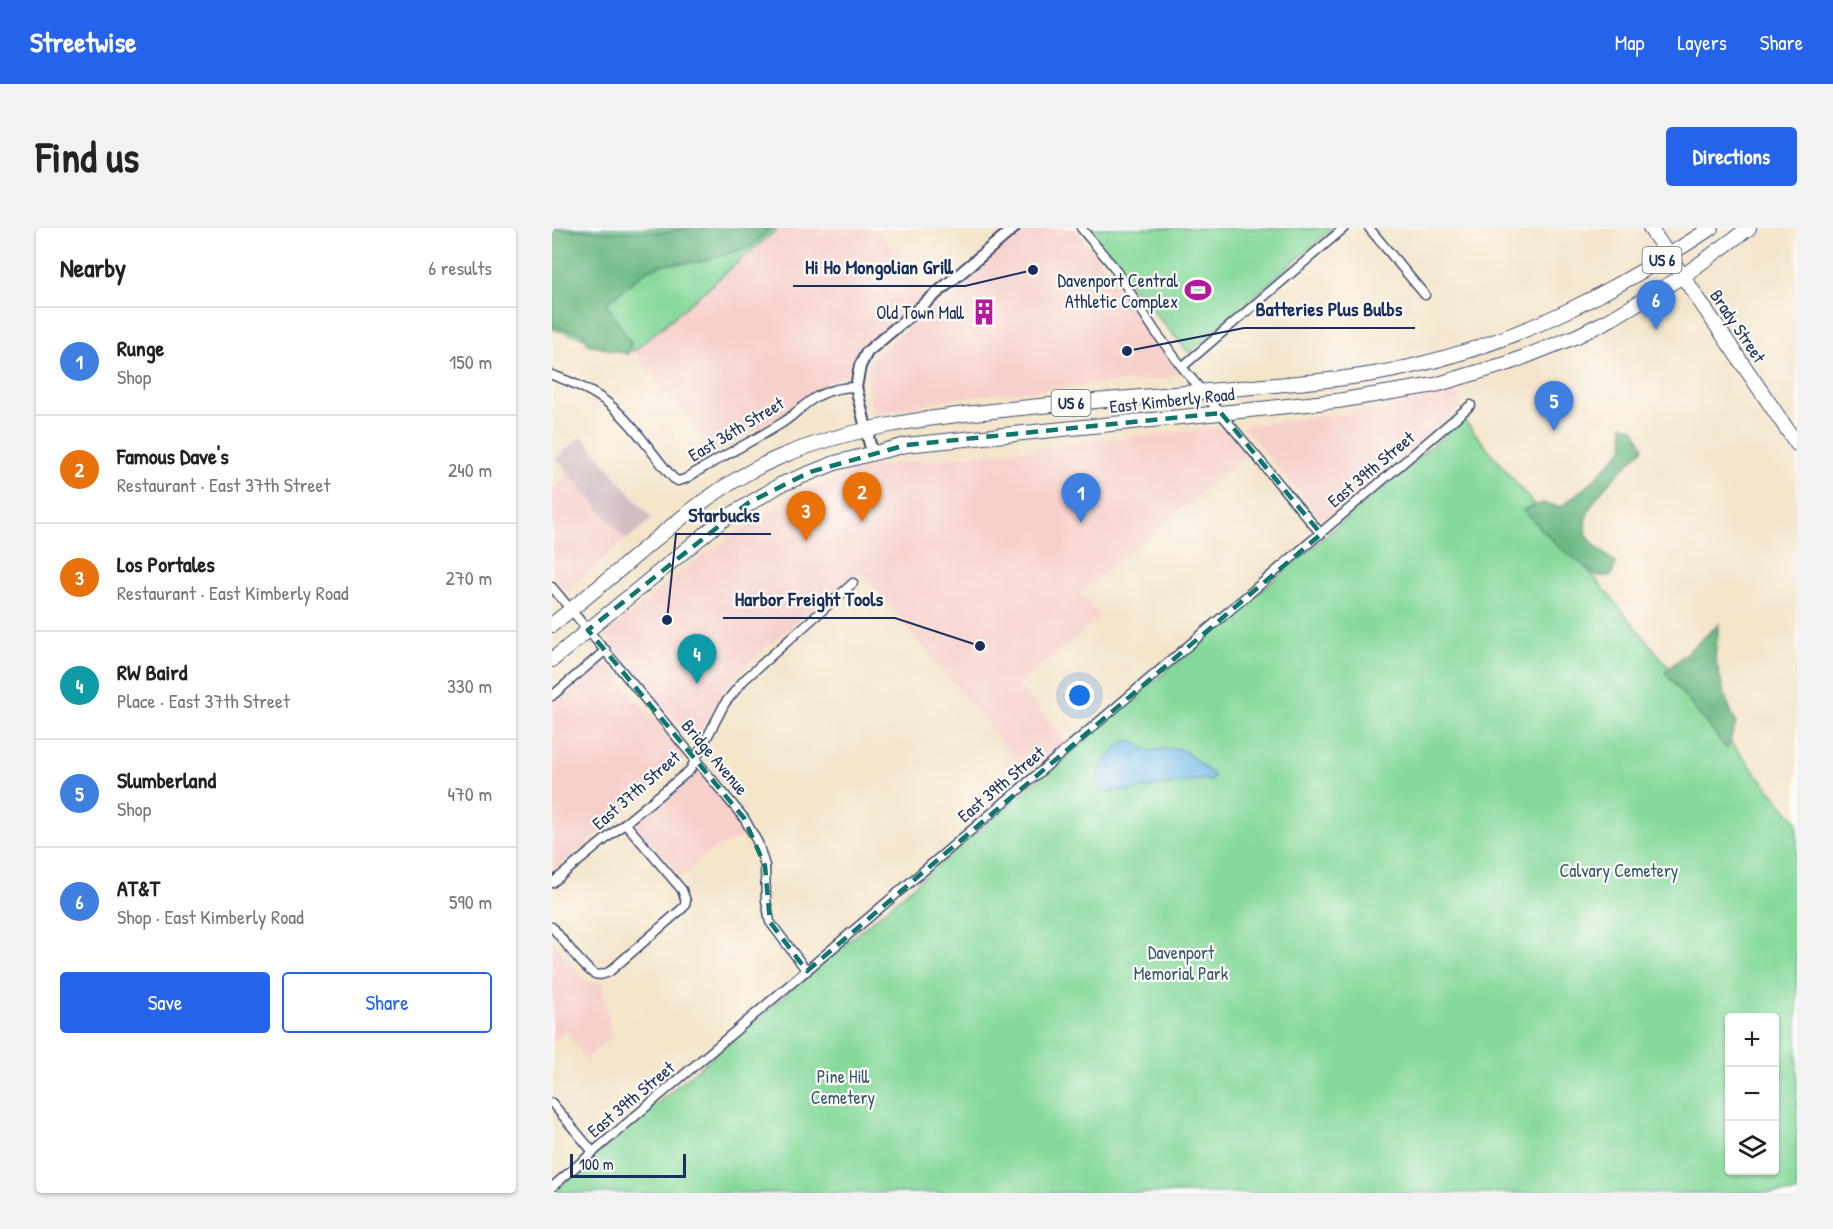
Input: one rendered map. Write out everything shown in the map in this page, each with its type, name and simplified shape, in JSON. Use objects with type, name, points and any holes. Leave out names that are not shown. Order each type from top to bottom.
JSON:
[{"type":"main road","name":"Brady Street","points":[[1650,228],[1797,444]]},
{"type":"main road","name":"East Kimberly Road","points":[[552,626],[672,526],[743,476],[776,458],[812,444],[867,428],[906,420],[1314,382],[1407,368],[1467,352],[1534,327],[1603,295],[1711,228]]},
{"type":"main road","name":"East Kimberly Road","points":[[552,660],[694,542],[748,503],[810,472],[872,453],[917,444],[1337,401],[1435,385],[1509,363],[1586,332],[1683,276],[1749,228]]},
{"type":"street","points":[[872,453],[856,387],[860,366],[867,352],[1014,228]]},
{"type":"street","points":[[1082,228],[1113,266],[1155,331],[1182,367],[1321,534]]},
{"type":"street","points":[[1182,367],[1344,228]]},
{"type":"street","points":[[1369,228],[1425,296]]},
{"type":"street","name":"East 36th Street","points":[[552,375],[593,393],[616,411],[673,478],[682,481],[788,419],[817,396],[833,389],[856,387]]},
{"type":"street","name":"East 39th Street","points":[[552,1187],[1471,405]]},
{"type":"street","name":"East 37th Street","points":[[552,883],[690,770],[725,703],[744,680],[853,583]]},
{"type":"street","name":"Bridge Avenue","points":[[552,587],[744,818],[758,843],[765,866],[766,900],[770,922],[807,971]]},
{"type":"street","points":[[552,696],[606,650]]},
{"type":"street","points":[[552,927],[589,970],[598,975],[609,972],[680,912],[686,901],[681,890],[625,823]]},
{"type":"street","points":[[552,1103],[593,1152]]},
{"type":"highlighted area","points":[[1221,413],[1321,534],[807,971],[770,922],[765,866],[744,818],[588,630],[748,503],[810,472],[906,445]]},
{"type":"shaded area","points":[[778,228],[875,228],[929,292],[859,352],[849,377],[840,377],[820,386],[779,417],[715,452],[634,351]]},
{"type":"shaded area","points":[[1023,228],[1074,228],[1124,292],[1149,333],[1179,374],[1166,378],[954,398],[872,414],[867,371],[873,358]]},
{"type":"shaded area","points":[[1457,391],[1461,407],[1324,522],[1243,426],[1378,410]]},
{"type":"shaded area","points":[[1223,427],[1247,454],[1080,593],[1100,617],[1018,684],[1065,741],[1026,772],[860,571],[767,647],[724,688],[701,731],[688,734],[605,636],[662,586],[701,557],[804,490],[866,469]]},
{"type":"shaded area","points":[[582,436],[652,519],[626,540],[556,458]]},
{"type":"shaded area","points":[[570,474],[626,540],[565,591],[552,575],[552,490]]},
{"type":"shaded area","points":[[605,662],[686,758],[552,873],[552,706]]},
{"type":"shaded area","points":[[697,770],[733,813],[747,835],[710,851],[679,878],[634,823]]},
{"type":"shaded area","points":[[552,942],[588,983],[603,983],[611,1037],[585,1060],[566,1030],[552,1043]]},
{"type":"green space","points":[[552,228],[778,228],[634,351],[552,329]]},
{"type":"green space","points":[[552,228],[608,232],[667,232],[692,228],[771,228],[751,246],[701,262],[664,264],[646,271],[606,304],[631,343],[628,354],[588,344],[583,333],[552,326]]},
{"type":"green space","name":"Davenport Central Athletic Complex","points":[[1082,228],[1333,228],[1189,353]]},
{"type":"green space","points":[[1463,419],[1797,822],[1797,1193],[552,1193]]},
{"type":"green space","points":[[1623,425],[1634,428],[1644,448],[1614,477],[1593,502],[1587,515],[1585,527],[1589,538],[1616,564],[1611,576],[1597,576],[1559,547],[1523,510],[1542,503],[1561,507],[1595,479],[1624,447]]},
{"type":"green space","points":[[1719,624],[1715,658],[1725,697],[1736,723],[1727,749],[1665,672]]},
{"type":"water","points":[[1127,741],[1134,742],[1147,751],[1177,748],[1187,753],[1214,776],[1211,781],[1204,779],[1104,793],[1097,780],[1102,766],[1117,747]]},
{"type":"place","name":"Hi Ho Mongolian Grill","points":[[1033,270]]},
{"type":"place","name":"Davenport Central Athletic Complex","points":[[1198,290]]},
{"type":"place","name":"Old Town Mall","points":[[984,312]]},
{"type":"place","name":"AT&T","points":[[1656,330]]},
{"type":"place","name":"Batteries Plus Bulbs","points":[[1127,351]]},
{"type":"place","name":"Slumberland","points":[[1554,431]]},
{"type":"place","name":"Famous Dave's","points":[[862,522]]},
{"type":"place","name":"Runge","points":[[1081,523]]},
{"type":"place","name":"Los Portales","points":[[806,541]]},
{"type":"place","name":"Starbucks","points":[[667,620]]},
{"type":"place","name":"Harbor Freight Tools","points":[[980,646]]},
{"type":"place","name":"RW Baird","points":[[697,684]]},
{"type":"park label","name":"Calvary Cemetery","points":[[1619,870]]},
{"type":"park label","name":"Davenport Memorial Park","points":[[1181,962]]},
{"type":"park label","name":"Pine Hill Cemetery","points":[[843,1086]]}]
